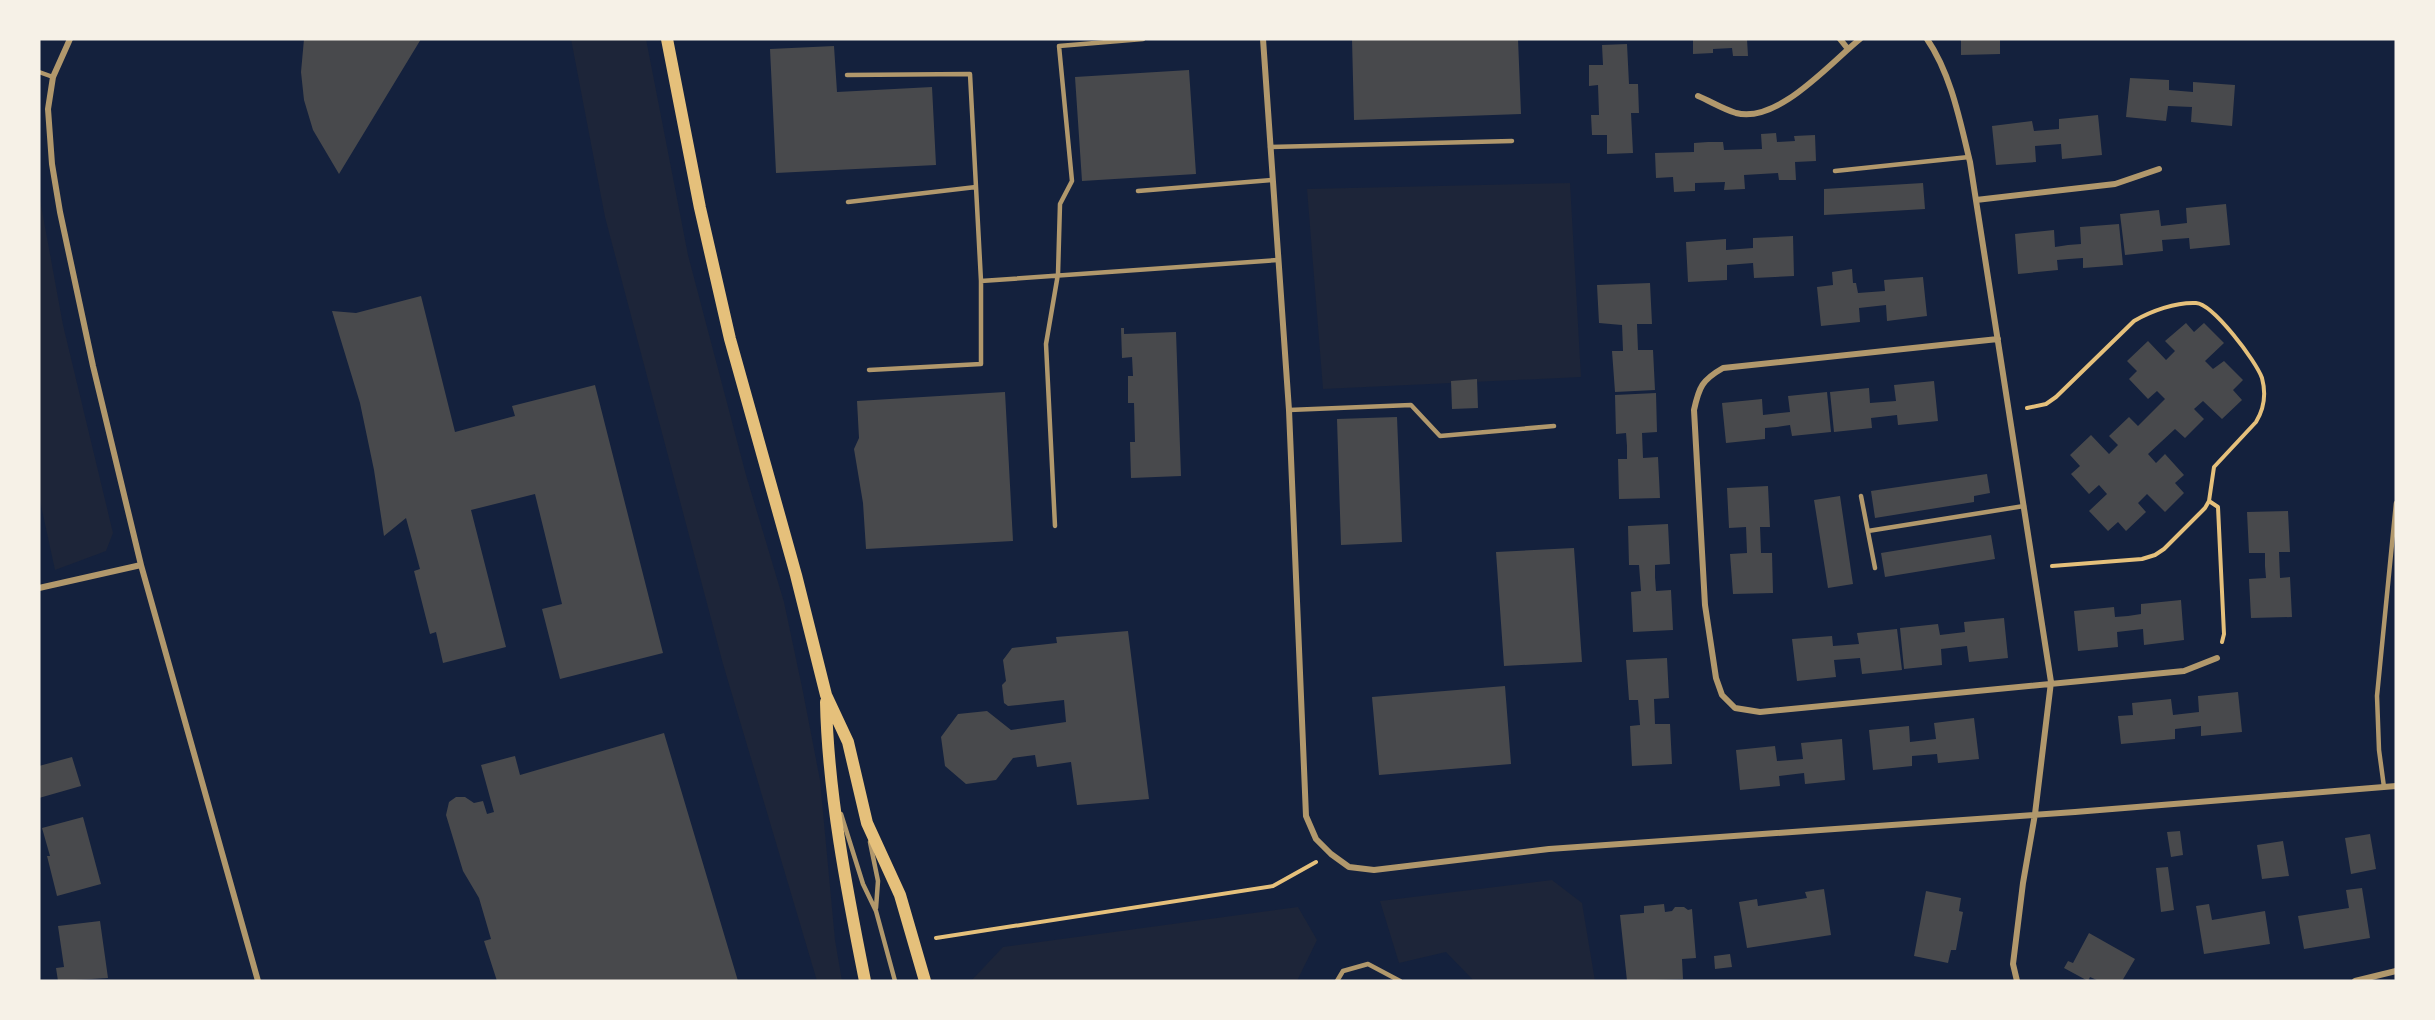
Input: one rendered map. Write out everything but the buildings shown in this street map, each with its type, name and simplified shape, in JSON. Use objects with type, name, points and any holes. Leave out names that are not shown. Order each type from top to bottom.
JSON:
[{"type":"main road","points":[[667,39],[700,208],[730,339],[799,586],[826,695],[848,742],[867,823],[900,895],[925,981]]},
{"type":"main road","points":[[826,695],[827,745],[865,981]]},
{"type":"street","points":[[70,39],[53,77],[48,126],[60,212],[93,366],[141,565],[258,981]]},
{"type":"street","points":[[1263,39],[1289,410],[1306,816],[1316,839],[1349,867],[1374,870],[1549,849],[2396,786]]},
{"type":"street","points":[[1840,39],[1848,49]]},
{"type":"street","points":[[1698,96],[1737,113],[1763,113],[1791,98],[1860,39]]},
{"type":"street","points":[[1927,39],[1936,52],[1954,100],[1969,157],[2051,682],[2013,964],[2017,981]]},
{"type":"street","points":[[1976,200],[2115,184],[2159,169]]},
{"type":"street","points":[[1998,339],[1723,368],[1709,376],[1698,390],[1694,410],[1705,605],[1716,678],[1722,695],[1735,708],[1760,712],[2051,682],[2184,671],[2217,658]]},
{"type":"street","points":[[39,588],[141,565]]},
{"type":"street","points":[[2355,981],[2396,971]]},
{"type":"lane","points":[[1055,526],[1046,344],[1058,274],[1060,204],[1071,181],[1059,46],[1143,39]]},
{"type":"lane","points":[[39,72],[53,77]]},
{"type":"lane","points":[[846,75],[970,74],[981,281],[981,364],[869,370]]},
{"type":"lane","points":[[1270,147],[1512,141]]},
{"type":"lane","points":[[1835,171],[1969,157]]},
{"type":"lane","points":[[1138,191],[1272,180]]},
{"type":"lane","points":[[848,202],[976,187]]},
{"type":"lane","points":[[981,281],[1058,274],[1278,261]]},
{"type":"lane","points":[[1289,410],[1411,405],[1440,436],[1554,426]]},
{"type":"lane","points":[[1861,496],[1875,568]]},
{"type":"lane","points":[[2384,787],[2376,696],[2396,503]]},
{"type":"lane","points":[[1868,531],[2024,506]]},
{"type":"lane","points":[[833,789],[863,884],[876,911],[895,981]]},
{"type":"lane","points":[[867,823],[878,881],[876,911]]},
{"type":"lane","points":[[1337,981],[1343,971],[1368,964],[1400,981]]},
{"type":"path","points":[[2010,412],[2046,404],[2056,398],[2134,321],[2148,313],[2197,303],[2208,306],[2218,316],[2258,368],[2264,391],[2256,423],[2214,467],[2209,501],[2188,525],[2155,555],[2034,568]]},
{"type":"path","points":[[2209,501],[2218,507],[2219,518],[2224,634],[2217,658]]},
{"type":"path","points":[[936,938],[1273,886],[1331,854]]},
{"type":"shaded area","points":[[571,39],[646,39],[688,255],[746,475],[784,602],[803,692],[820,780],[835,940],[842,981],[817,981],[723,664],[605,217]]},
{"type":"shaded area","points":[[1570,183],[1581,377],[1323,389],[1307,189]]},
{"type":"shaded area","points":[[39,194],[63,325],[113,533],[106,551],[55,570],[39,496]]},
{"type":"shaded area","points":[[1552,880],[1582,903],[1595,981],[1474,981],[1446,952],[1399,963],[1380,901]]},
{"type":"shaded area","points":[[1298,907],[1317,940],[1297,981],[971,981],[1003,947]]}]
